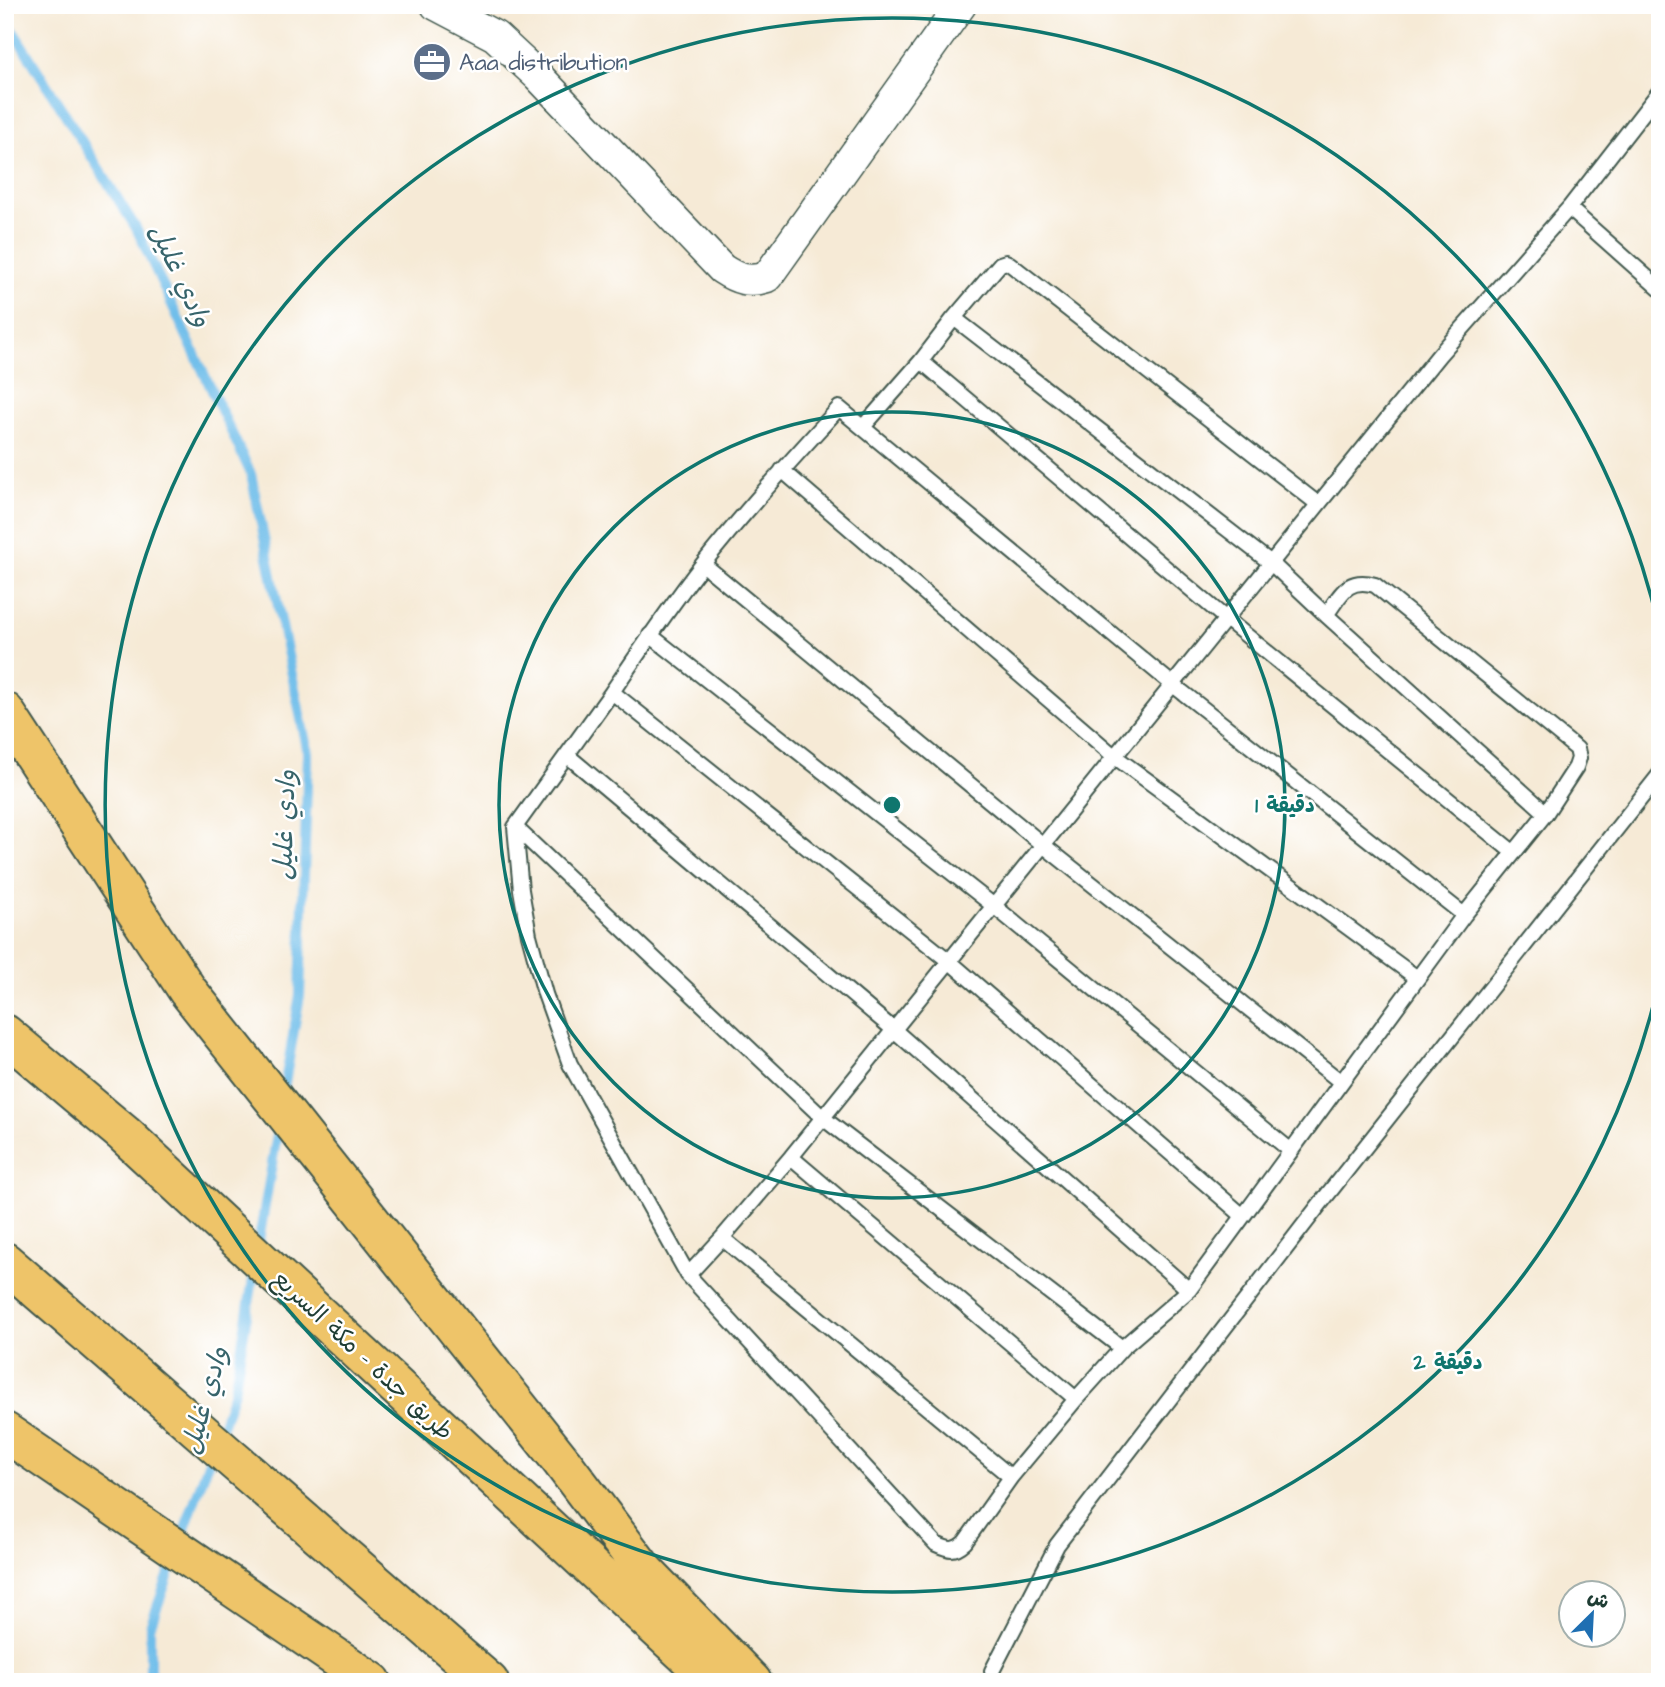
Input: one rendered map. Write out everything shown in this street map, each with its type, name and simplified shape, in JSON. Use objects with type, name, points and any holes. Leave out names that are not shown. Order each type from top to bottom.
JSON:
[{"type":"highway","points":[[5,712],[188,991],[562,1462],[645,1572],[752,1682]]},
{"type":"highway","name":"طريق جدة - مكة السريع","points":[[5,1034],[124,1134],[715,1682]]},
{"type":"highway","points":[[18,1273],[489,1682]]},
{"type":"highway","points":[[5,1432],[372,1682]]},
{"type":"street","points":[[436,5],[495,36],[538,76],[722,269],[734,277],[748,281],[767,277],[961,5]]},
{"type":"lane","points":[[688,1275],[791,1157],[1439,355],[1569,208],[1660,91]]},
{"type":"lane","points":[[1569,208],[1660,289]]},
{"type":"lane","points":[[863,427],[1000,264],[1006,262],[1318,504]]},
{"type":"lane","points":[[954,318],[1271,563],[1546,813]]},
{"type":"lane","points":[[921,361],[1226,618],[1514,853]]},
{"type":"lane","points":[[1326,615],[1348,586],[1362,581],[1375,585],[1577,749],[1579,758],[1576,767],[1546,813],[1464,915],[1189,1290],[1122,1348],[1076,1399],[1011,1477],[958,1548],[947,1549],[936,1544],[688,1275],[570,1064],[545,994],[528,935],[515,827],[703,564],[782,470],[839,408],[1172,684],[1464,915]]},
{"type":"lane","points":[[782,470],[1114,757],[1418,978]]},
{"type":"lane","points":[[703,564],[1043,845],[1341,1082]]},
{"type":"lane","points":[[650,635],[993,906],[1291,1151]]},
{"type":"lane","points":[[612,692],[949,961],[1244,1216]]},
{"type":"lane","points":[[568,756],[894,1030],[1189,1290]]},
{"type":"lane","points":[[992,1671],[1057,1545],[1320,1204],[1660,774]]},
{"type":"lane","points":[[515,827],[823,1118],[1122,1348]]},
{"type":"lane","points":[[791,1157],[1076,1399]]},
{"type":"lane","points":[[722,1238],[1011,1477]]},
{"type":"waterway","name":"وادي غليل","points":[[5,18],[136,228],[251,474],[308,753],[300,995],[283,1094]]},
{"type":"waterway","name":"وادي غليل","points":[[258,1246],[279,1123]]},
{"type":"waterway","name":"وادي غليل","points":[[218,1438],[234,1391],[255,1268]]},
{"type":"waterway","name":"وادي غليل","points":[[180,1543],[212,1452]]},
{"type":"waterway","name":"وادي غليل","points":[[150,1682],[150,1627],[175,1557]]},
{"type":"place","name":"Aaa distribution","points":[[432,62]]}]
